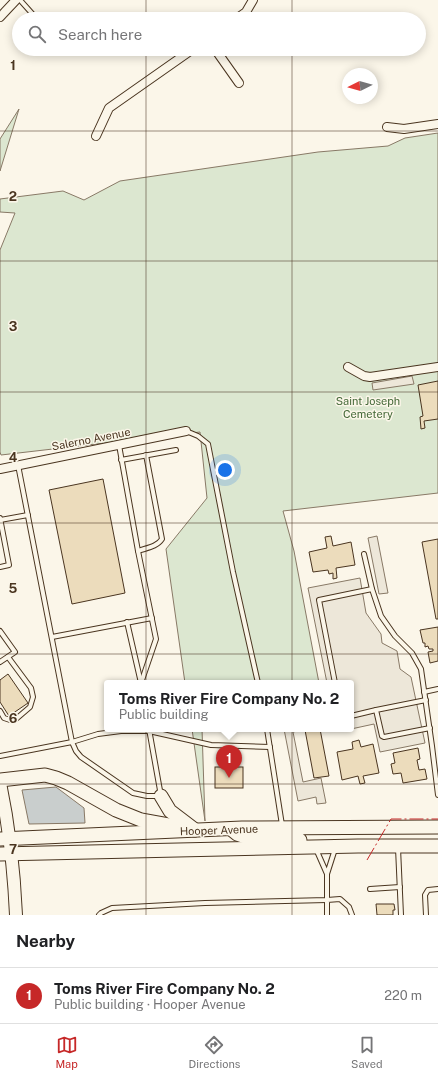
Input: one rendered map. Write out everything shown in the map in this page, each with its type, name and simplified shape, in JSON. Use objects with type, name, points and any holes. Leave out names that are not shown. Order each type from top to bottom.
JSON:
[{"type":"main road","points":[[0,782],[45,775],[68,783],[116,810],[141,820],[195,830]]},
{"type":"main road","points":[[161,796],[170,811],[195,830]]},
{"type":"main road","name":"Hooper Avenue","points":[[4,839],[195,830],[438,825]]},
{"type":"main road","points":[[230,829],[237,834],[246,837],[289,839],[358,846]]},
{"type":"main road","name":"Hooper Avenue","points":[[5,854],[336,846],[438,846]]},
{"type":"street","points":[[0,17],[16,0]]},
{"type":"street","points":[[246,12],[253,0]]},
{"type":"street","points":[[96,136],[109,108],[183,56]]},
{"type":"street","points":[[221,56],[239,83]]},
{"type":"street","points":[[387,127],[404,129],[438,124]]},
{"type":"street","points":[[348,367],[364,376],[370,377],[438,367]]},
{"type":"street","name":"Salerno Avenue","points":[[0,469],[186,431]]},
{"type":"street","points":[[0,782],[4,805],[5,854],[16,915]]},
{"type":"lane","points":[[20,0],[31,12]]},
{"type":"lane","points":[[186,431],[198,436],[208,444],[233,572],[257,680]]},
{"type":"lane","points":[[118,445],[156,639],[142,680]]},
{"type":"lane","points":[[121,460],[176,450]]},
{"type":"lane","points":[[138,551],[155,546],[160,543],[162,539],[146,455]]},
{"type":"lane","points":[[18,465],[72,742],[81,757],[133,793],[147,796],[161,796],[149,732]]},
{"type":"lane","points":[[0,567],[9,565],[0,519],[28,515]]},
{"type":"lane","points":[[364,554],[380,616],[395,636],[412,654],[421,669],[438,795]]},
{"type":"lane","points":[[334,680],[319,600],[372,589]]},
{"type":"lane","points":[[52,637],[152,618]]},
{"type":"lane","points":[[127,622],[140,680]]},
{"type":"lane","points":[[0,631],[15,652],[0,662]]},
{"type":"lane","points":[[0,711],[4,718],[10,720],[16,719],[30,707],[33,697],[31,688],[8,657]]},
{"type":"lane","points":[[424,692],[438,689]]},
{"type":"lane","points":[[354,715],[426,700]]},
{"type":"lane","points":[[376,710],[382,736],[384,737],[430,728]]},
{"type":"lane","points":[[0,756],[72,742],[98,734],[113,732]]},
{"type":"lane","points":[[157,732],[211,745],[270,747]]},
{"type":"lane","points":[[268,732],[283,828]]},
{"type":"lane","points":[[327,915],[327,874],[336,846]]},
{"type":"lane","points":[[398,846],[401,915]]},
{"type":"lane","points":[[315,847],[327,874]]},
{"type":"lane","points":[[370,888],[400,887]]},
{"type":"lane","points":[[426,915],[425,895],[428,890],[438,889]]},
{"type":"lane","points":[[99,915],[112,908],[205,903],[340,899],[349,907],[352,915]]},
{"type":"green space","points":[[19,109],[0,171],[0,139]]},
{"type":"green space","name":"Saint Joseph Cemetery","points":[[438,133],[438,493],[283,511],[294,551],[318,680],[185,680],[166,549],[207,498],[200,432],[1,455],[0,250],[15,213],[0,212],[0,199],[63,191],[84,200],[120,181],[318,152],[388,146],[405,138]]},
{"type":"green space","points":[[192,732],[202,732],[205,821]]},
{"type":"shaded area","points":[[412,376],[414,384],[373,390],[372,383]]},
{"type":"shaded area","points":[[377,536],[388,593],[379,594],[368,538]]},
{"type":"shaded area","points":[[360,578],[366,613],[381,634],[382,643],[397,651],[400,669],[411,677],[425,743],[380,752],[374,724],[354,728],[354,680],[326,680],[308,588]]},
{"type":"shaded area","points":[[285,732],[293,732],[303,782],[321,778],[326,803],[317,804],[316,797],[298,801]]},
{"type":"shaded area","points":[[56,787],[84,808],[85,823],[29,824],[22,790]]},
{"type":"building","points":[[438,381],[438,419],[424,421],[425,428],[421,429],[420,417],[423,416],[418,385]]},
{"type":"building","points":[[103,479],[125,593],[72,604],[49,490]]},
{"type":"building","points":[[331,536],[333,546],[351,542],[355,565],[336,568],[337,578],[333,579],[333,573],[329,574],[328,570],[313,572],[309,552],[327,548],[325,537]]},
{"type":"building","points":[[438,539],[438,619],[436,619],[422,542]]},
{"type":"building","points":[[438,627],[438,661],[430,663],[428,652],[433,651],[433,649],[429,649],[428,646],[425,647],[420,630]]},
{"type":"building","points":[[8,674],[28,703],[9,716],[0,702],[0,680]]},
{"type":"building","points":[[305,732],[321,732],[329,776],[314,778]]},
{"type":"building","points":[[359,740],[361,747],[373,744],[379,773],[363,776],[365,783],[360,784],[358,776],[342,780],[337,752],[353,749],[352,742]]},
{"type":"building","points":[[418,748],[420,759],[417,760],[419,770],[425,769],[427,779],[403,783],[401,773],[393,774],[391,764],[395,763],[393,753]]},
{"type":"building","points":[[215,767],[243,767],[243,788],[215,788]]},
{"type":"building","points":[[376,904],[394,904],[395,910],[393,910],[393,915],[377,915]]},
{"type":"power","points":[[367,860],[391,819],[438,819]]},
{"type":"place","name":"Toms River Fire Company No. 2","points":[[229,778]]}]
